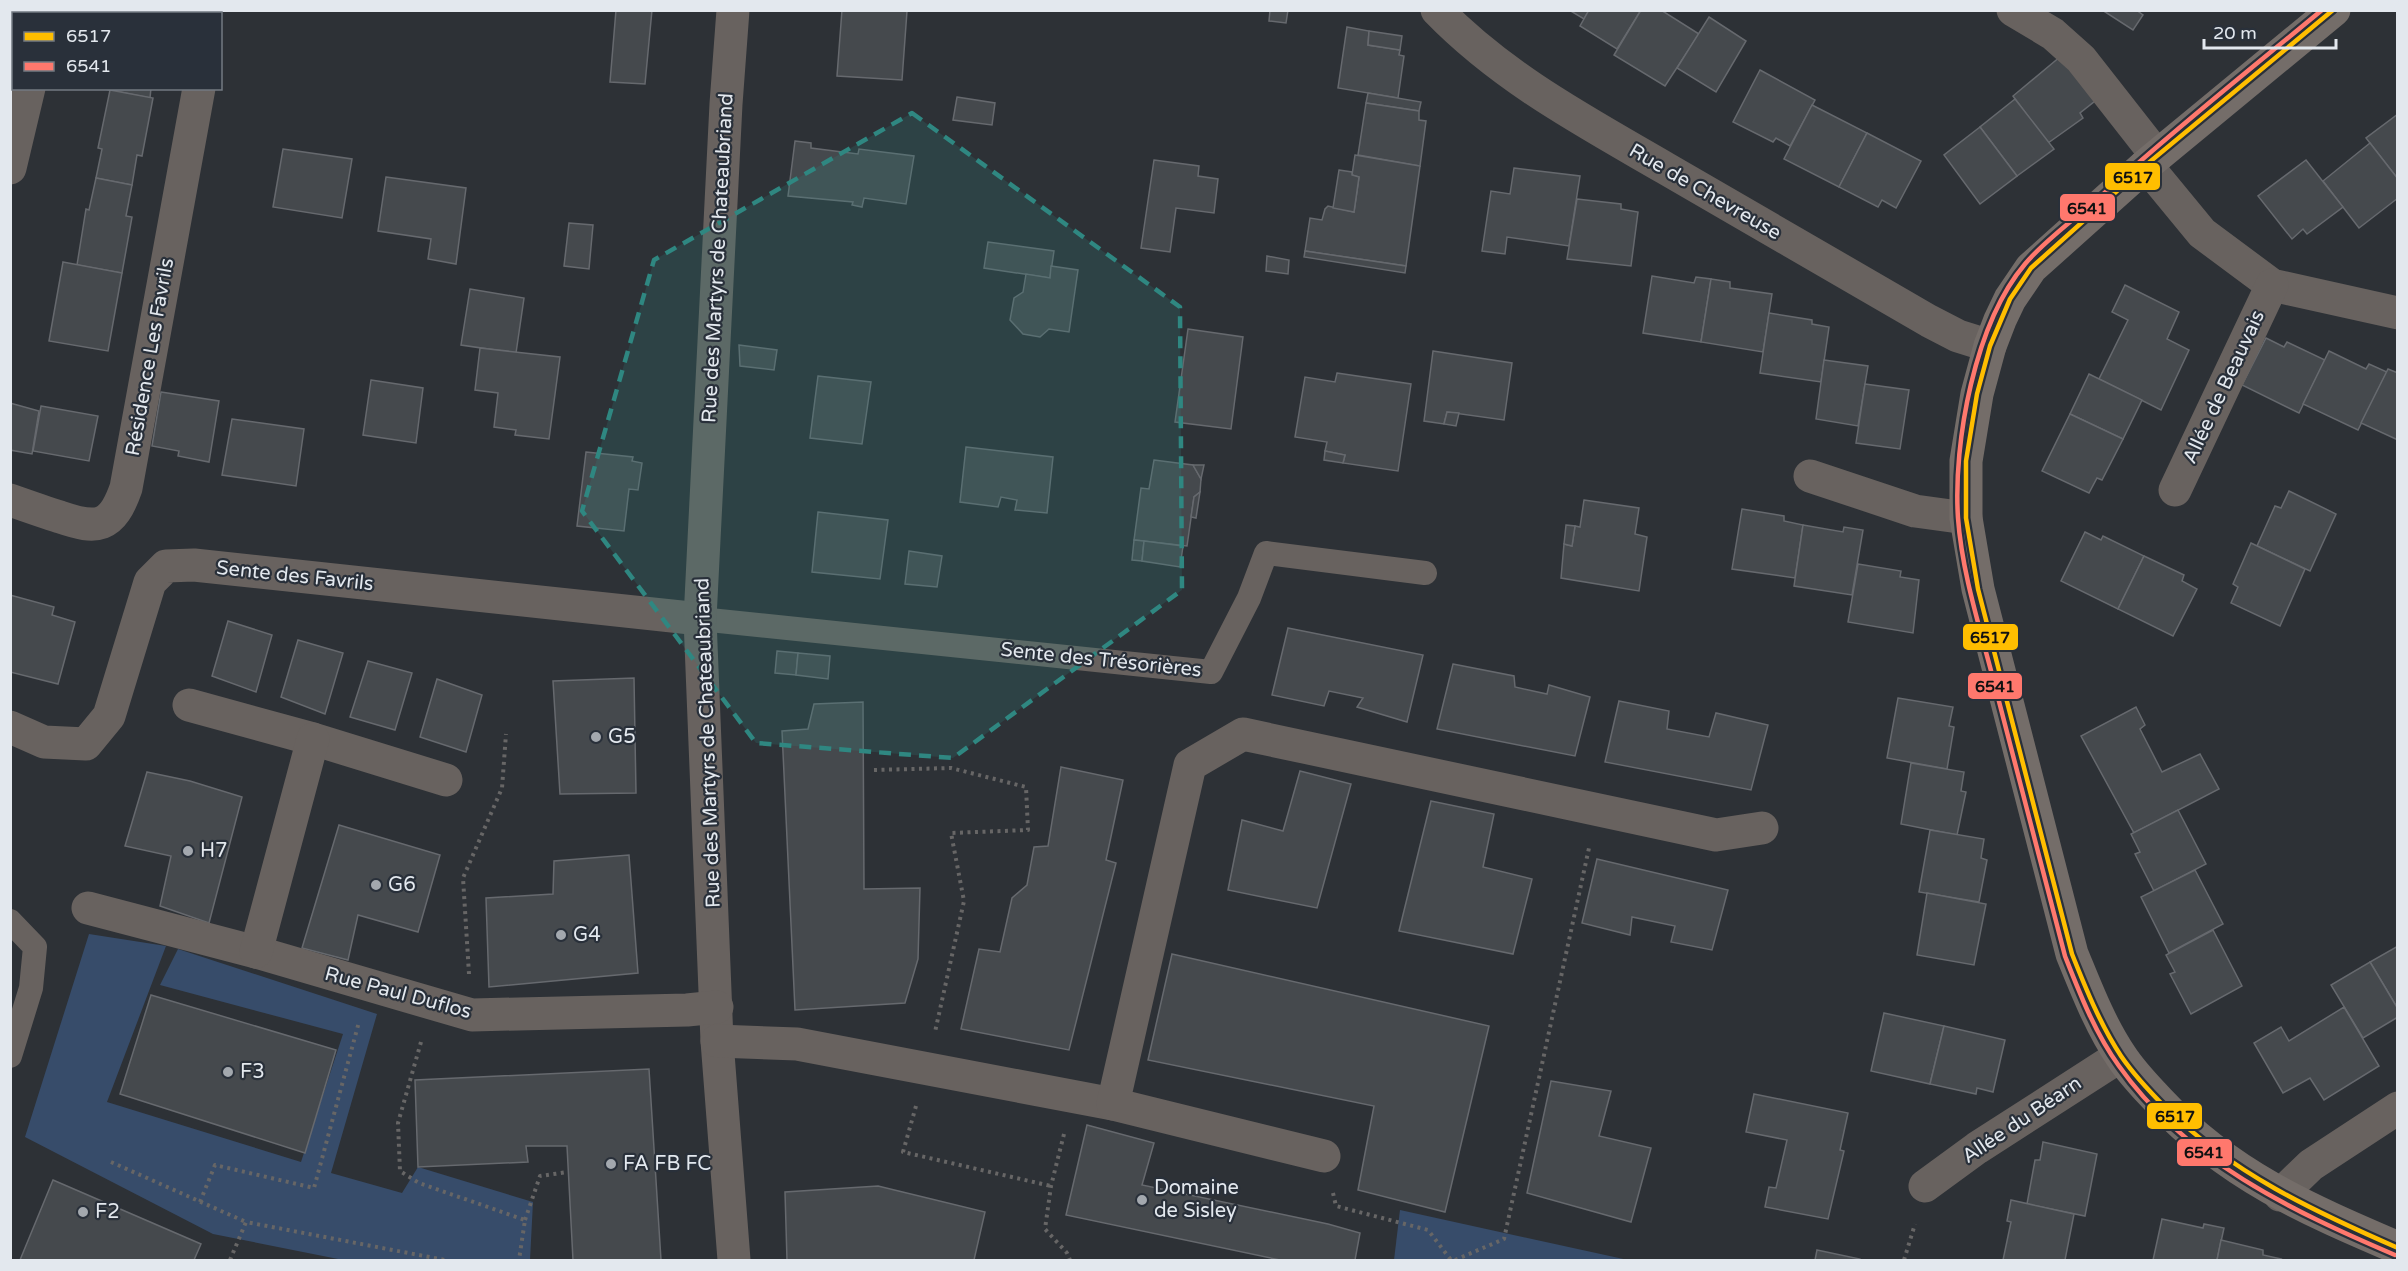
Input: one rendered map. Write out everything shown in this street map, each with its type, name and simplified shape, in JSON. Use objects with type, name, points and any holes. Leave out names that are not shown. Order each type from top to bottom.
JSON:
[{"type":"street","name":"Rue des Martyrs de Chateaubriand","points":[[733,10],[726,104],[700,619],[717,1041],[734,1260]]},
{"type":"street","name":"Rue de Chevreuse","points":[[1437,10],[1465,39],[1502,69],[1571,113],[1929,321],[1958,336],[1990,346]]},
{"type":"street","points":[[2013,10],[2054,34],[2081,59],[2202,233],[2272,285],[2397,313]]},
{"type":"street","points":[[2334,10],[2151,160],[2031,268],[2010,299],[2000,320],[1990,346],[1977,394],[1966,461],[1966,518],[1978,588],[2072,954],[2096,1010],[2120,1056],[2174,1117],[2207,1147],[2280,1195],[2393,1252]]},
{"type":"street","points":[[10,168],[29,90]]},
{"type":"street","name":"Résidence Les Favrils","points":[[10,500],[86,526],[99,524],[111,516],[119,506],[126,488],[199,90]]},
{"type":"street","name":"Allée de Beauvais","points":[[2175,490],[2272,285]]},
{"type":"street","points":[[1810,476],[1915,511],[1966,518]]},
{"type":"street","name":"Sente des Favrils","points":[[10,727],[44,742],[86,744],[109,716],[150,582],[166,566],[194,566],[700,619]]},
{"type":"street","points":[[189,705],[313,739],[446,780]]},
{"type":"street","points":[[1113,1104],[1190,765],[1243,734],[1716,835],[1762,828]]},
{"type":"street","points":[[256,952],[313,739]]},
{"type":"street","name":"Rue Paul Duflos","points":[[88,908],[256,952],[472,1015],[717,1007]]},
{"type":"street","points":[[717,1041],[797,1044],[1113,1104],[1324,1156]]},
{"type":"street","name":"Allée du Béarn","points":[[1925,1186],[1977,1148],[2120,1056]]},
{"type":"street","points":[[2280,1195],[2311,1165],[2397,1108]]},
{"type":"lane","name":"Sente des Trésorières","points":[[700,619],[1211,672],[1249,598],[1266,554],[1425,573]]},
{"type":"lane","points":[[10,921],[35,947],[31,988],[10,1056]]},
{"type":"path","points":[[472,1015],[463,878],[502,788],[506,734]]},
{"type":"path","points":[[874,770],[951,768],[1026,787],[1028,830],[951,833],[964,901],[926,1070],[903,1152],[1051,1186]]},
{"type":"path","points":[[1324,1156],[1336,1206],[1428,1230],[1453,1260],[1504,1239],[1597,810]]},
{"type":"path","points":[[200,1202],[215,1165],[314,1188],[369,985]]},
{"type":"path","points":[[432,1004],[398,1123],[400,1171],[419,1183],[525,1220]]},
{"type":"path","points":[[1070,1260],[1067,1253],[1045,1229],[1051,1186],[1073,1098]]},
{"type":"path","points":[[111,1162],[246,1222],[445,1260]]},
{"type":"path","points":[[519,1260],[525,1220],[540,1176],[568,1172]]},
{"type":"path","points":[[230,1260],[246,1222]]},
{"type":"highlighted area","points":[[912,113],[1180,307],[1182,590],[953,758],[756,743],[582,511],[654,260]]},
{"type":"shaded area","points":[[89,934],[166,946],[107,1102],[301,1162],[343,1034],[160,985],[178,949],[377,1014],[331,1173],[402,1193],[418,1167],[533,1202],[530,1260],[343,1260],[213,1234],[25,1137]]},
{"type":"shaded area","points":[[1400,1210],[1628,1260],[1394,1260]]},
{"type":"building","points":[[616,10],[652,10],[645,84],[610,82]]},
{"type":"building","points":[[842,10],[907,11],[902,80],[837,76]]},
{"type":"building","points":[[1270,10],[1288,10],[1286,23],[1269,21]]},
{"type":"building","points":[[1569,10],[1589,10],[1584,19]]},
{"type":"building","points":[[1589,10],[1641,10],[1617,49],[1580,26]]},
{"type":"building","points":[[1641,10],[1661,10],[1699,34],[1665,86],[1614,55]]},
{"type":"building","points":[[2102,10],[2136,10],[2143,15],[2133,30]]},
{"type":"building","points":[[1709,17],[1746,41],[1716,92],[1677,68]]},
{"type":"building","points":[[1347,27],[1369,31],[1368,45],[1400,50],[1399,55],[1404,56],[1398,98],[1338,88]]},
{"type":"building","points":[[1369,31],[1402,36],[1400,50],[1368,45]]},
{"type":"building","points":[[2061,56],[2095,101],[2080,113],[2083,118],[2048,143],[2013,96]]},
{"type":"building","points":[[1760,70],[1815,100],[1790,146],[1776,138],[1773,142],[1733,122]]},
{"type":"building","points":[[110,90],[151,90],[150,98]]},
{"type":"building","points":[[110,90],[153,98],[142,156],[137,155],[132,185],[96,178],[102,149],[98,148]]},
{"type":"building","points":[[1368,93],[1421,102],[1419,111],[1366,103]]},
{"type":"building","points":[[957,97],[995,103],[992,125],[953,120]]},
{"type":"building","points":[[2015,99],[2054,149],[2017,176],[1980,127]]},
{"type":"building","points":[[1366,103],[1419,111],[1419,120],[1426,121],[1420,166],[1358,155]]},
{"type":"building","points":[[1812,105],[1867,133],[1839,187],[1784,159]]},
{"type":"building","points":[[2398,114],[2398,179],[2366,138]]},
{"type":"building","points":[[1980,127],[2017,176],[1980,204],[1944,155]]},
{"type":"building","points":[[1867,133],[1921,161],[1896,208],[1882,200],[1878,207],[1839,187]]},
{"type":"building","points":[[795,141],[811,143],[811,148],[858,154],[859,149],[914,156],[906,204],[864,198],[862,207],[852,205],[853,202],[788,196]]},
{"type":"building","points":[[2370,143],[2398,179],[2398,198],[2359,228],[2323,181]]},
{"type":"building","points":[[283,149],[352,159],[342,218],[273,207]]},
{"type":"building","points":[[1355,155],[1420,166],[1406,266],[1305,251],[1310,218],[1322,220],[1328,206],[1354,212],[1359,177],[1352,175]]},
{"type":"building","points":[[1154,160],[1199,166],[1198,176],[1218,179],[1214,213],[1176,208],[1170,252],[1141,248]]},
{"type":"building","points":[[2306,160],[2343,207],[2307,234],[2303,229],[2292,239],[2258,196]]},
{"type":"building","points":[[1514,168],[1580,176],[1569,246],[1507,237],[1505,254],[1482,251],[1491,191],[1510,194]]},
{"type":"building","points":[[1339,170],[1352,172],[1352,175],[1359,177],[1354,212],[1333,208]]},
{"type":"building","points":[[386,177],[466,188],[456,264],[428,259],[431,239],[378,231]]},
{"type":"building","points":[[96,178],[132,185],[126,216],[132,217],[122,273],[77,265],[86,209],[89,210]]},
{"type":"building","points":[[1577,199],[1621,204],[1621,209],[1638,212],[1631,266],[1567,259]]},
{"type":"building","points":[[569,223],[593,225],[589,269],[564,266]]},
{"type":"building","points":[[988,242],[1054,251],[1050,278],[984,268]]},
{"type":"building","points":[[1305,251],[1406,266],[1405,273],[1304,257]]},
{"type":"building","points":[[1267,256],[1289,260],[1288,274],[1266,271]]},
{"type":"building","points":[[63,262],[122,273],[108,351],[49,341]]},
{"type":"building","points":[[1051,266],[1078,270],[1069,332],[1049,329],[1040,337],[1023,334],[1010,320],[1014,298],[1023,292],[1026,274],[1050,278]]},
{"type":"building","points":[[1652,276],[1694,283],[1696,277],[1711,279],[1701,342],[1643,333]]},
{"type":"building","points":[[1711,279],[1730,282],[1730,288],[1772,294],[1763,352],[1701,342]]},
{"type":"building","points":[[2125,285],[2179,312],[2167,339],[2189,350],[2161,410],[2099,379],[2128,320],[2112,312]]},
{"type":"building","points":[[470,289],[524,298],[516,353],[461,345]]},
{"type":"building","points":[[1769,313],[1812,320],[1812,324],[1829,327],[1821,382],[1760,373]]},
{"type":"building","points":[[1188,329],[1243,337],[1231,429],[1175,422]]},
{"type":"building","points":[[2266,338],[2284,347],[2287,342],[2325,360],[2299,413],[2242,385]]},
{"type":"building","points":[[739,345],[777,350],[774,370],[740,366]]},
{"type":"building","points":[[480,348],[560,357],[549,439],[515,435],[516,430],[494,427],[498,393],[475,390]]},
{"type":"building","points":[[1433,351],[1512,363],[1504,420],[1447,412],[1444,424],[1424,421]]},
{"type":"building","points":[[2329,351],[2366,369],[2369,364],[2387,372],[2358,430],[2303,404]]},
{"type":"building","points":[[1824,360],[1868,366],[1858,426],[1816,419]]},
{"type":"building","points":[[2388,369],[2398,373],[2398,440],[2361,423]]},
{"type":"building","points":[[1337,373],[1411,384],[1398,471],[1343,463],[1345,455],[1325,451],[1327,442],[1295,437],[1305,377],[1335,382]]},
{"type":"building","points":[[2089,374],[2142,400],[2123,439],[2070,414]]},
{"type":"building","points":[[818,376],[871,382],[862,444],[810,438]]},
{"type":"building","points":[[371,380],[423,388],[416,443],[363,435]]},
{"type":"building","points":[[1865,384],[1909,390],[1900,449],[1856,443]]},
{"type":"building","points":[[161,392],[219,401],[209,462],[178,456],[179,451],[152,446]]},
{"type":"building","points":[[10,403],[39,411],[32,454],[10,450]]},
{"type":"building","points":[[41,406],[98,416],[89,461],[33,451]]},
{"type":"building","points":[[1447,412],[1459,413],[1456,426],[1444,424]]},
{"type":"building","points":[[2070,414],[2123,439],[2102,480],[2097,478],[2089,493],[2042,471]]},
{"type":"building","points":[[232,419],[304,429],[296,486],[222,475]]},
{"type":"building","points":[[966,447],[1053,457],[1047,513],[1015,510],[1017,500],[1001,497],[998,507],[960,502]]},
{"type":"building","points":[[1325,451],[1345,455],[1343,463],[1324,460]]},
{"type":"building","points":[[586,452],[633,457],[632,461],[642,463],[638,490],[629,489],[624,531],[577,526]]},
{"type":"building","points":[[1154,460],[1193,465],[1201,479],[1200,492],[1194,497],[1187,546],[1134,540],[1141,488],[1149,489]]},
{"type":"building","points":[[1193,465],[1204,465],[1201,479]]},
{"type":"building","points":[[2289,491],[2336,514],[2310,571],[2257,546],[2275,506],[2281,508]]},
{"type":"building","points":[[1200,492],[1196,518],[1191,517],[1194,497]]},
{"type":"building","points":[[1584,500],[1639,508],[1635,534],[1647,537],[1639,591],[1561,578],[1564,544],[1572,546],[1575,526],[1580,527]]},
{"type":"building","points":[[1742,509],[1784,516],[1784,521],[1803,525],[1795,578],[1732,569]]},
{"type":"building","points":[[818,512],[888,520],[880,579],[812,572]]},
{"type":"building","points":[[1566,525],[1575,526],[1572,546],[1564,544]]},
{"type":"building","points":[[1803,525],[1843,532],[1844,527],[1863,530],[1852,595],[1794,586]]},
{"type":"building","points":[[2085,532],[2101,540],[2103,536],[2144,556],[2118,609],[2061,581]]},
{"type":"building","points":[[1134,540],[1144,541],[1142,561],[1132,560]]},
{"type":"building","points":[[1144,541],[1183,546],[1180,567],[1142,561]]},
{"type":"building","points":[[2251,543],[2305,569],[2280,626],[2231,603],[2238,587],[2233,584]]},
{"type":"building","points":[[909,551],[942,556],[937,587],[905,584]]},
{"type":"building","points":[[2144,556],[2184,575],[2182,581],[2197,589],[2173,636],[2118,609]]},
{"type":"building","points":[[1858,564],[1901,571],[1900,577],[1919,580],[1913,633],[1848,622]]},
{"type":"building","points":[[10,595],[54,607],[52,615],[75,622],[58,684],[10,672]]},
{"type":"building","points":[[228,621],[272,635],[256,692],[212,676]]},
{"type":"building","points":[[1288,628],[1423,655],[1407,722],[1357,707],[1363,698],[1329,691],[1324,706],[1272,695]]},
{"type":"building","points":[[298,640],[343,653],[325,714],[281,697]]},
{"type":"building","points":[[777,651],[798,653],[796,675],[775,673]]},
{"type":"building","points":[[798,653],[830,656],[828,679],[796,675]]},
{"type":"building","points":[[368,661],[412,673],[395,730],[350,717]]},
{"type":"building","points":[[1453,664],[1514,676],[1515,687],[1547,694],[1549,685],[1590,697],[1575,756],[1437,729]]},
{"type":"building","name":"G5","points":[[634,678],[636,793],[560,794],[553,681]]},
{"type":"building","points":[[437,679],[482,695],[466,752],[420,737]]},
{"type":"building","points":[[1898,698],[1953,707],[1949,726],[1954,727],[1947,769],[1887,758]]},
{"type":"building","points":[[1619,701],[1669,711],[1667,729],[1709,737],[1716,713],[1768,725],[1751,790],[1605,762]]},
{"type":"building","points":[[863,702],[864,889],[920,888],[918,959],[905,1003],[795,1010],[782,731],[808,729],[814,704]]},
{"type":"building","points":[[2136,707],[2145,725],[2140,729],[2162,772],[2200,754],[2219,789],[2134,833],[2081,736]]},
{"type":"building","points":[[1911,763],[1964,772],[1961,791],[1966,792],[1957,835],[1901,824]]},
{"type":"building","points":[[1061,767],[1123,780],[1106,860],[1116,863],[1069,1050],[961,1029],[979,949],[1000,952],[1012,898],[1027,885],[1034,847],[1048,846]]},
{"type":"building","points":[[1300,771],[1351,784],[1317,908],[1228,890],[1242,820],[1283,831]]},
{"type":"building","name":"H7","points":[[147,772],[190,781],[242,797],[209,923],[160,906],[171,856],[125,846]]},
{"type":"building","points":[[1431,801],[1494,814],[1483,867],[1532,879],[1513,954],[1399,931]]},
{"type":"building","points":[[2178,810],[2206,864],[2154,891],[2135,854],[2140,852],[2131,834]]},
{"type":"building","name":"G6","points":[[339,825],[440,855],[418,932],[358,915],[348,960],[302,948]]},
{"type":"building","points":[[1930,830],[1984,839],[1981,858],[1987,860],[1979,902],[1919,892]]},
{"type":"building","name":"G4","points":[[629,855],[638,973],[489,987],[486,898],[553,894],[554,861]]},
{"type":"building","points":[[1597,859],[1728,890],[1712,950],[1671,942],[1675,926],[1632,917],[1630,935],[1582,923]]},
{"type":"building","points":[[2195,870],[2223,924],[2169,953],[2141,897]]},
{"type":"building","points":[[1927,893],[1986,904],[1974,965],[1917,955]]},
{"type":"building","points":[[2213,930],[2242,986],[2191,1014],[2170,974],[2175,972],[2166,955]]},
{"type":"building","points":[[2398,946],[2398,1009],[2370,962]]},
{"type":"building","points":[[1172,954],[1489,1026],[1445,1212],[1358,1190],[1374,1106],[1148,1060]]},
{"type":"building","points":[[2370,962],[2398,1009],[2398,1017],[2363,1038],[2331,985]]},
{"type":"building","name":"F3","points":[[151,995],[336,1050],[305,1153],[120,1094]]},
{"type":"building","points":[[2344,1007],[2379,1066],[2324,1100],[2310,1078],[2283,1093],[2254,1043],[2281,1027],[2289,1041]]},
{"type":"building","points":[[1884,1013],[1944,1026],[1930,1084],[1871,1071]]},
{"type":"building","points":[[1944,1026],[2005,1040],[1993,1092],[1977,1088],[1976,1094],[1930,1084]]},
{"type":"building","name":"FA FB FC","points":[[649,1069],[661,1260],[573,1260],[567,1146],[526,1146],[528,1162],[418,1167],[415,1080]]},
{"type":"building","points":[[1551,1081],[1611,1091],[1599,1136],[1651,1148],[1631,1222],[1527,1193]]},
{"type":"building","points":[[1754,1094],[1848,1113],[1840,1150],[1844,1151],[1828,1219],[1765,1207],[1769,1187],[1776,1188],[1787,1140],[1746,1132]]},
{"type":"building","name":"Domaine de Sisley","points":[[1087,1125],[1154,1143],[1142,1185],[1328,1224],[1360,1233],[1355,1260],[1280,1260],[1066,1215]]},
{"type":"building","points":[[2043,1142],[2097,1154],[2085,1216],[2027,1204],[2035,1160],[2040,1160]]},
{"type":"building","name":"F2","points":[[53,1180],[201,1244],[194,1260],[20,1260]]},
{"type":"building","points":[[878,1186],[985,1212],[974,1260],[787,1260],[785,1192]]},
{"type":"building","points":[[2011,1200],[2074,1214],[2065,1260],[2003,1260],[2011,1222],[2007,1221]]},
{"type":"building","points":[[2162,1219],[2203,1228],[2204,1224],[2224,1228],[2217,1260],[2153,1260]]},
{"type":"building","points":[[2221,1240],[2263,1250],[2263,1255],[2281,1259],[2217,1260]]},
{"type":"building","points":[[1817,1250],[1860,1259],[1860,1260],[1815,1260]]},
{"type":"transit line","name":"6541","points":[[2322,10],[2154,149],[2051,238],[2025,264],[2008,289],[1993,318],[1971,385],[1959,455],[1958,518],[1973,602],[2065,956],[2095,1027],[2119,1066],[2146,1100],[2209,1156],[2280,1201],[2395,1255]]},
{"type":"transit line","name":"6517","points":[[2333,10],[2146,165],[2031,268],[2010,299],[1990,346],[1977,394],[1966,461],[1966,518],[1978,589],[2072,954],[2113,1044],[2131,1070],[2154,1096],[2191,1131],[2218,1152],[2305,1205],[2398,1248]]},
{"type":"place","name":"G5","points":[[596,737]]},
{"type":"place","name":"H7","points":[[188,851]]},
{"type":"place","name":"G6","points":[[376,885]]},
{"type":"place","name":"G4","points":[[561,935]]},
{"type":"place","name":"F3","points":[[228,1072]]},
{"type":"place","name":"FA FB FC","points":[[611,1164]]},
{"type":"place","name":"Domaine de Sisley","points":[[1142,1200]]},
{"type":"place","name":"F2","points":[[83,1212]]}]
